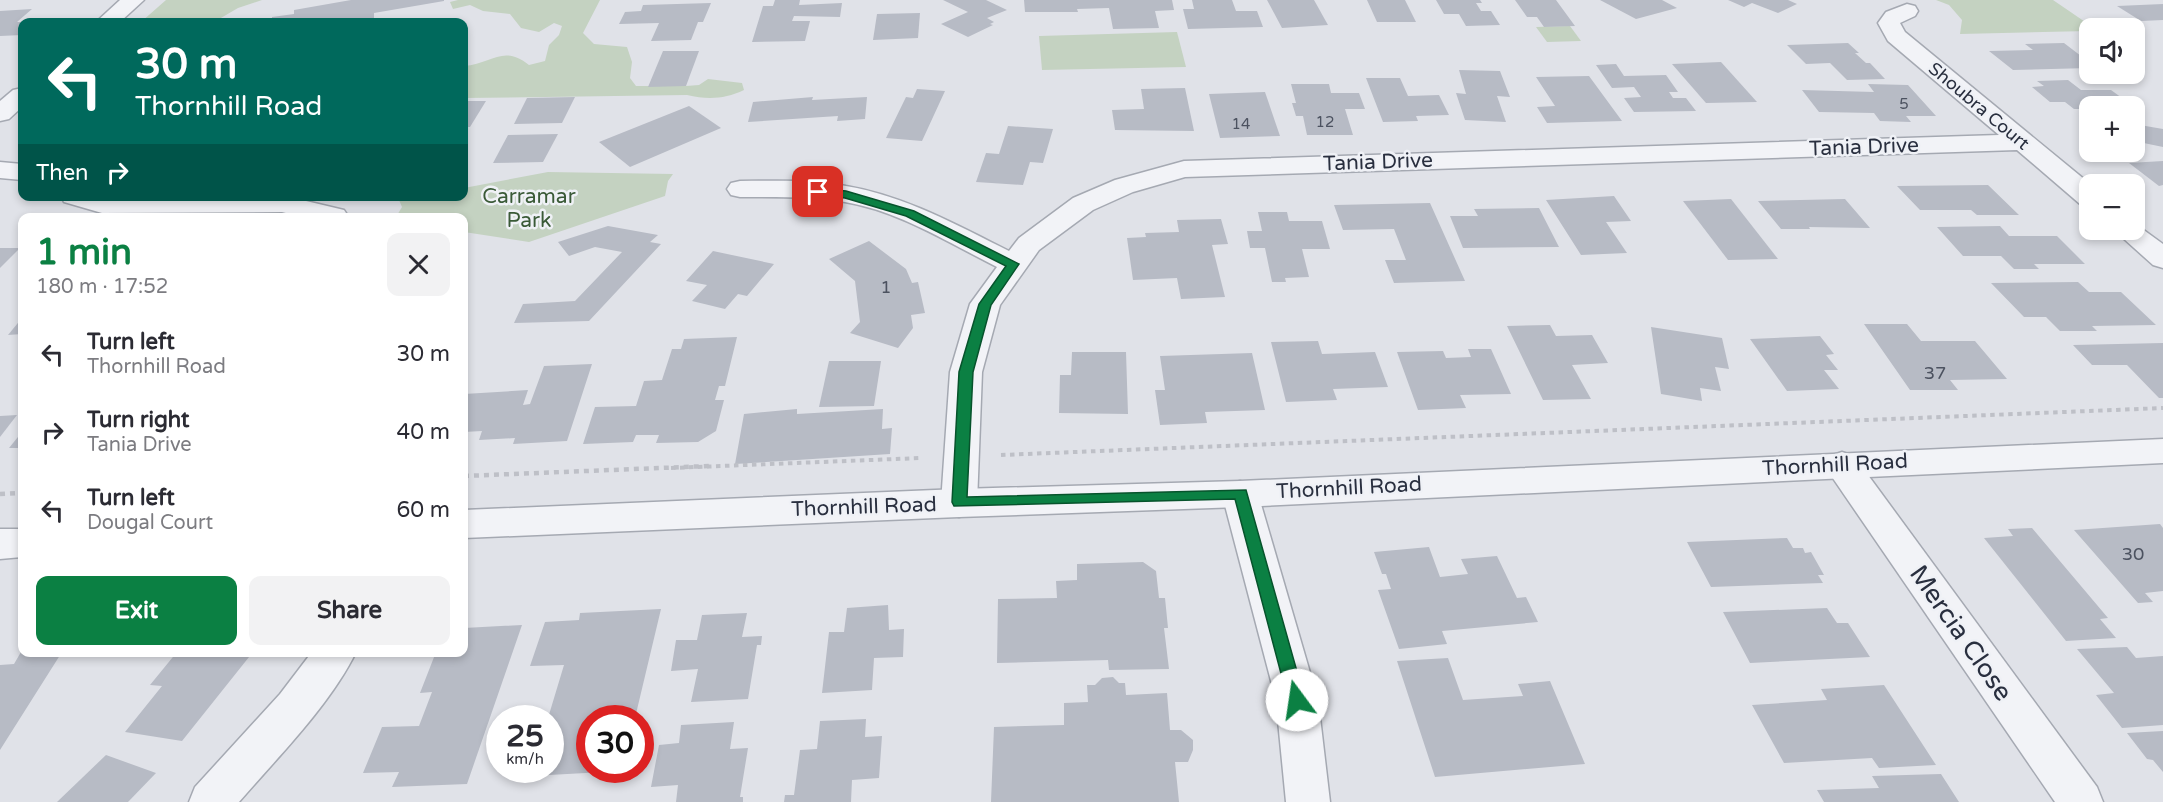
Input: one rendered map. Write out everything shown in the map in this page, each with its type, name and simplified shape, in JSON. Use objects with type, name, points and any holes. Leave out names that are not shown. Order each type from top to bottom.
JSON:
[{"type":"street","points":[[112,18],[133,0]]},
{"type":"street","name":"Shoubra Court","points":[[1906,11],[1894,17],[1889,23],[1896,36],[2079,189]]},
{"type":"street","points":[[0,114],[18,98]]},
{"type":"street","name":"Tania Drive","points":[[960,502],[966,372],[985,304],[1029,244],[1083,204],[1124,186],[1184,169],[2021,142]]},
{"type":"street","points":[[0,170],[18,172]]},
{"type":"street","points":[[740,189],[783,189],[846,194],[878,202],[910,213],[1013,264]]},
{"type":"street","points":[[88,201],[102,206],[282,204],[321,213]]},
{"type":"street","points":[[2140,240],[2163,258]]},
{"type":"street","name":"Thornhill Road","points":[[468,524],[960,502],[1240,494],[2163,451]]},
{"type":"street","name":"Mercia Close","points":[[1842,465],[2081,802]]},
{"type":"street","points":[[1240,494],[1297,700],[1308,802]]},
{"type":"street","points":[[0,544],[18,543]]},
{"type":"street","points":[[211,802],[295,707],[332,657]]},
{"type":"path","points":[[468,476],[2163,408]]},
{"type":"path","points":[[0,494],[18,493]]},
{"type":"green space","points":[[166,0],[262,0],[238,8],[221,18],[146,18]]},
{"type":"green space","points":[[458,0],[600,0],[583,33],[594,44],[627,47],[632,62],[630,78],[636,86],[699,85],[708,79],[742,83],[744,90],[723,97],[709,98],[687,95],[468,98],[468,66],[504,56],[512,56],[529,65],[545,61],[549,45],[559,35],[562,26],[554,23],[539,32],[521,28],[510,14],[483,11],[470,5],[453,9],[450,2]]},
{"type":"green space","points":[[1936,0],[2053,0],[2079,18],[2079,31],[1960,34],[1962,20],[1949,5]]},
{"type":"green space","points":[[1570,26],[1581,41],[1547,42],[1536,27]]},
{"type":"green space","points":[[1177,32],[1186,67],[1042,70],[1039,36]]},
{"type":"green space","name":"Carramar Park","points":[[548,172],[673,174],[668,181],[665,196],[529,242],[468,233],[468,213],[398,213],[402,207],[399,201],[468,201],[468,187]]},
{"type":"building","points":[[351,0],[444,0],[374,13],[374,18],[272,18],[294,14],[294,10]]},
{"type":"building","points":[[775,0],[800,0],[799,5],[842,3],[840,17],[794,16],[792,21],[810,21],[805,41],[752,42],[763,6],[773,6]]},
{"type":"building","points":[[943,0],[986,0],[1007,10],[987,18],[994,22],[990,24],[993,25],[968,37],[941,24],[968,12]]},
{"type":"building","points":[[1024,0],[1172,0],[1174,10],[1155,11],[1159,28],[1113,29],[1109,8],[1077,9],[1078,12],[1025,12]]},
{"type":"building","points":[[1192,0],[1232,0],[1236,11],[1257,11],[1263,27],[1188,29],[1183,9],[1194,9]]},
{"type":"building","points":[[1267,0],[1314,0],[1328,25],[1282,28]]},
{"type":"building","points":[[1367,0],[1405,0],[1416,22],[1377,22]]},
{"type":"building","points":[[1436,0],[1480,0],[1482,3],[1476,3],[1481,11],[1491,11],[1500,25],[1466,26],[1459,14],[1444,14]]},
{"type":"building","points":[[1515,0],[1556,0],[1575,26],[1544,27],[1537,17],[1527,17]]},
{"type":"building","points":[[1600,0],[1662,0],[1677,8],[1636,19]]},
{"type":"building","points":[[1728,0],[1788,0],[1797,4],[1778,13],[1752,3],[1744,7]]},
{"type":"building","points":[[711,3],[703,22],[698,22],[691,40],[651,41],[659,23],[619,24],[625,12],[641,11],[643,5]]},
{"type":"building","points":[[2163,4],[2163,20],[2145,21],[2145,18],[2136,18],[2117,6]]},
{"type":"building","points":[[32,9],[22,18],[18,18],[18,35],[0,36],[0,11]]},
{"type":"building","points":[[920,13],[918,38],[873,40],[877,14]]},
{"type":"building","points":[[1848,43],[1859,53],[1855,53],[1866,63],[1870,63],[1885,79],[1847,80],[1830,63],[1806,64],[1787,45]]},
{"type":"building","points":[[2064,43],[2079,54],[2079,68],[2013,70],[1989,51],[2033,50],[2025,44]]},
{"type":"building","points":[[663,51],[699,51],[686,86],[648,87]]},
{"type":"building","points":[[1721,62],[1757,102],[1706,103],[1672,64]]},
{"type":"building","points":[[1616,64],[1624,76],[1666,75],[1678,92],[1669,92],[1673,98],[1686,98],[1696,111],[1634,112],[1624,98],[1641,97],[1634,87],[1612,88],[1596,65]]},
{"type":"building","points":[[1459,70],[1500,71],[1510,97],[1497,96],[1506,122],[1465,120],[1456,93],[1466,94]]},
{"type":"building","points":[[1589,76],[1622,121],[1547,123],[1537,107],[1555,106],[1536,77]]},
{"type":"building","points":[[1366,78],[1400,78],[1408,96],[1439,95],[1449,115],[1416,116],[1418,121],[1383,122]]},
{"type":"building","points":[[2068,80],[2081,90],[2111,90],[2119,96],[2079,96],[2079,109],[2074,109],[2065,102],[2050,102],[2032,87],[2044,86],[2037,81]]},
{"type":"building","points":[[1291,84],[1329,84],[1331,93],[1359,93],[1365,109],[1345,109],[1353,135],[1307,135],[1303,116],[1296,116],[1292,103],[1296,103]]},
{"type":"building","points":[[1868,84],[1908,85],[1936,116],[1906,116],[1911,122],[1880,121],[1874,113],[1819,112],[1802,90],[1874,92]]},
{"type":"building","points":[[1185,88],[1194,131],[1115,130],[1112,110],[1144,109],[1141,89]]},
{"type":"building","points":[[917,89],[945,91],[922,141],[886,138],[906,97],[913,98]]},
{"type":"building","points":[[1265,92],[1280,136],[1220,138],[1209,94]]},
{"type":"building","points":[[575,97],[562,123],[514,124],[527,98]]},
{"type":"building","points":[[813,97],[812,100],[867,97],[865,119],[837,121],[838,116],[748,122],[753,102]]},
{"type":"building","points":[[468,101],[486,101],[468,127]]},
{"type":"building","points":[[689,106],[721,128],[630,167],[599,142]]},
{"type":"building","points":[[1008,126],[1053,129],[1043,163],[1030,162],[1023,185],[976,182],[986,153],[999,154]]},
{"type":"building","points":[[2145,126],[2163,129],[2163,147],[2145,143]]},
{"type":"building","points":[[558,134],[543,162],[493,163],[508,135]]},
{"type":"building","points":[[2163,161],[2163,185],[2159,186],[2129,163]]},
{"type":"building","points":[[1988,185],[2019,215],[1977,215],[1971,210],[1920,210],[1897,186]]},
{"type":"building","points":[[1614,196],[1631,221],[1606,222],[1627,253],[1581,255],[1546,200]]},
{"type":"building","points":[[1731,199],[1778,259],[1728,260],[1683,201]]},
{"type":"building","points":[[1845,199],[1870,228],[1781,229],[1758,201]]},
{"type":"building","points":[[1430,203],[1465,281],[1394,283],[1385,260],[1406,260],[1394,229],[1343,230],[1334,205]]},
{"type":"building","points":[[1539,208],[1559,247],[1463,248],[1450,216],[1478,216],[1474,209]]},
{"type":"building","points":[[1258,212],[1287,212],[1289,221],[1322,221],[1330,249],[1302,249],[1309,277],[1285,278],[1286,282],[1272,282],[1265,248],[1250,248],[1247,231],[1262,231]]},
{"type":"building","points":[[1221,219],[1228,244],[1212,245],[1225,297],[1181,299],[1177,278],[1133,280],[1127,238],[1146,237],[1145,233],[1179,232],[1177,220]]},
{"type":"building","points":[[608,226],[658,235],[650,242],[661,244],[589,321],[514,323],[523,304],[575,301],[622,252],[595,247],[569,256],[558,242]]},
{"type":"building","points":[[2000,226],[2009,236],[2057,236],[2085,264],[2034,264],[2039,269],[2014,269],[2001,256],[1963,256],[1937,227]]},
{"type":"building","points":[[869,241],[906,269],[912,283],[918,282],[925,313],[911,315],[913,328],[898,348],[850,333],[860,322],[855,281],[829,259]]},
{"type":"building","points":[[0,248],[18,248],[18,250],[0,268]]},
{"type":"building","points":[[713,251],[774,264],[747,296],[738,294],[725,309],[692,301],[707,285],[686,281]]},
{"type":"building","points":[[2078,282],[2089,292],[2121,292],[2156,325],[2092,326],[2097,331],[2060,331],[2046,317],[2024,317],[1991,283]]},
{"type":"building","points":[[18,323],[18,334],[8,335]]},
{"type":"building","points":[[1864,324],[1907,324],[1921,341],[1975,341],[2007,379],[1950,380],[1958,390],[1910,390]]},
{"type":"building","points":[[1550,325],[1556,336],[1592,335],[1608,363],[1572,365],[1591,399],[1543,400],[1507,326]]},
{"type":"building","points":[[1651,327],[1722,338],[1729,369],[1715,367],[1721,391],[1700,388],[1702,401],[1661,394]]},
{"type":"building","points":[[1820,336],[1834,354],[1826,355],[1838,370],[1824,370],[1839,389],[1787,391],[1750,339]]},
{"type":"building","points":[[737,337],[725,386],[719,386],[715,400],[724,400],[716,431],[698,442],[656,443],[659,435],[636,435],[633,442],[583,444],[595,407],[636,406],[644,381],[662,380],[672,349],[681,349],[684,339]]},
{"type":"building","points":[[1318,341],[1322,354],[1375,352],[1388,387],[1333,389],[1337,400],[1286,402],[1271,342]]},
{"type":"building","points":[[2163,343],[2163,398],[2159,398],[2127,365],[2092,365],[2073,345]]},
{"type":"building","points":[[1468,349],[1491,349],[1511,394],[1460,395],[1466,408],[1418,410],[1397,352],[1443,351],[1446,358],[1471,357]]},
{"type":"building","points":[[1072,352],[1126,352],[1128,414],[1059,413],[1060,375],[1071,375]]},
{"type":"building","points":[[1252,353],[1265,410],[1205,412],[1207,423],[1160,425],[1155,390],[1165,390],[1160,356]]},
{"type":"building","points":[[829,361],[881,361],[874,406],[819,407]]},
{"type":"building","points":[[592,364],[567,441],[513,444],[515,438],[479,440],[482,431],[468,432],[468,394],[528,390],[523,405],[530,404],[544,366]]},
{"type":"building","points":[[797,409],[797,414],[883,409],[882,429],[892,428],[890,454],[735,464],[744,414]]},
{"type":"building","points":[[17,415],[0,437],[0,416]]},
{"type":"building","points":[[18,437],[18,448],[9,448]]},
{"type":"building","points":[[2160,524],[2163,528],[2163,591],[2145,593],[2153,602],[2138,603],[2074,530]]},
{"type":"building","points":[[2032,528],[2108,618],[2100,619],[2116,638],[2066,641],[1984,538],[2013,536],[2008,529]]},
{"type":"building","points":[[1787,538],[1793,548],[1803,548],[1805,553],[1811,552],[1824,575],[1818,575],[1823,583],[1711,587],[1687,542]]},
{"type":"building","points":[[1429,547],[1440,577],[1468,574],[1461,559],[1497,556],[1517,598],[1526,597],[1538,622],[1442,631],[1447,644],[1399,649],[1378,590],[1391,589],[1386,574],[1382,574],[1374,552]]},
{"type":"building","points":[[1143,562],[1156,571],[1159,598],[1165,598],[1168,628],[1164,628],[1169,669],[1109,670],[1108,660],[997,663],[998,599],[1057,598],[1056,581],[1077,580],[1077,564]]},
{"type":"building","points":[[888,605],[889,630],[904,629],[903,657],[874,658],[872,690],[822,693],[829,632],[844,632],[847,608]]},
{"type":"building","points":[[1827,608],[1837,623],[1848,623],[1870,657],[1750,663],[1723,612]]},
{"type":"building","points":[[661,609],[638,705],[576,705],[576,774],[564,774],[564,705],[552,705],[564,665],[530,666],[545,622],[579,620],[580,613]]},
{"type":"building","points":[[747,613],[742,637],[762,636],[761,645],[757,645],[748,699],[691,702],[698,669],[671,671],[676,640],[697,640],[702,615]]},
{"type":"building","points":[[522,625],[494,705],[486,705],[486,729],[467,784],[392,787],[399,772],[363,773],[382,727],[419,726],[432,692],[420,693],[434,657],[468,657],[468,628]]},
{"type":"building","points":[[2127,647],[2136,658],[2163,656],[2163,725],[2122,728],[2096,695],[2114,693],[2077,649]]},
{"type":"building","points":[[18,657],[59,657],[0,750],[0,665],[14,664]]},
{"type":"building","points":[[173,657],[249,657],[182,741],[125,732],[162,686],[150,685]]},
{"type":"building","points":[[1448,658],[1463,700],[1523,696],[1518,684],[1550,681],[1585,764],[1435,777],[1397,661]]},
{"type":"building","points":[[1113,677],[1119,683],[1125,683],[1126,695],[1167,693],[1170,730],[1181,730],[1193,740],[1193,750],[1188,762],[1175,762],[1179,802],[991,802],[994,727],[1064,725],[1064,703],[1088,702],[1087,685],[1095,685],[1102,678]]},
{"type":"building","points":[[1884,685],[1936,765],[1879,768],[1872,758],[1784,763],[1752,705],[1827,700],[1821,689]]},
{"type":"building","points":[[866,719],[865,737],[882,736],[879,778],[852,780],[851,802],[784,802],[785,795],[794,795],[800,750],[817,749],[820,721]]},
{"type":"building","points":[[734,722],[730,749],[748,748],[740,797],[743,797],[743,802],[676,802],[678,785],[651,787],[654,783],[659,745],[679,743],[681,725]]},
{"type":"building","points":[[2163,731],[2163,772],[2153,760],[2147,759],[2127,733]]},
{"type":"building","points":[[106,755],[156,773],[128,802],[57,802]]},
{"type":"building","points":[[1941,774],[1959,802],[1824,802],[1817,790],[1879,788],[1872,776]]},
{"type":"route","points":[[818,192],[846,194],[910,213],[1013,264],[985,304],[966,372],[960,502],[1240,494],[1297,700]]}]
